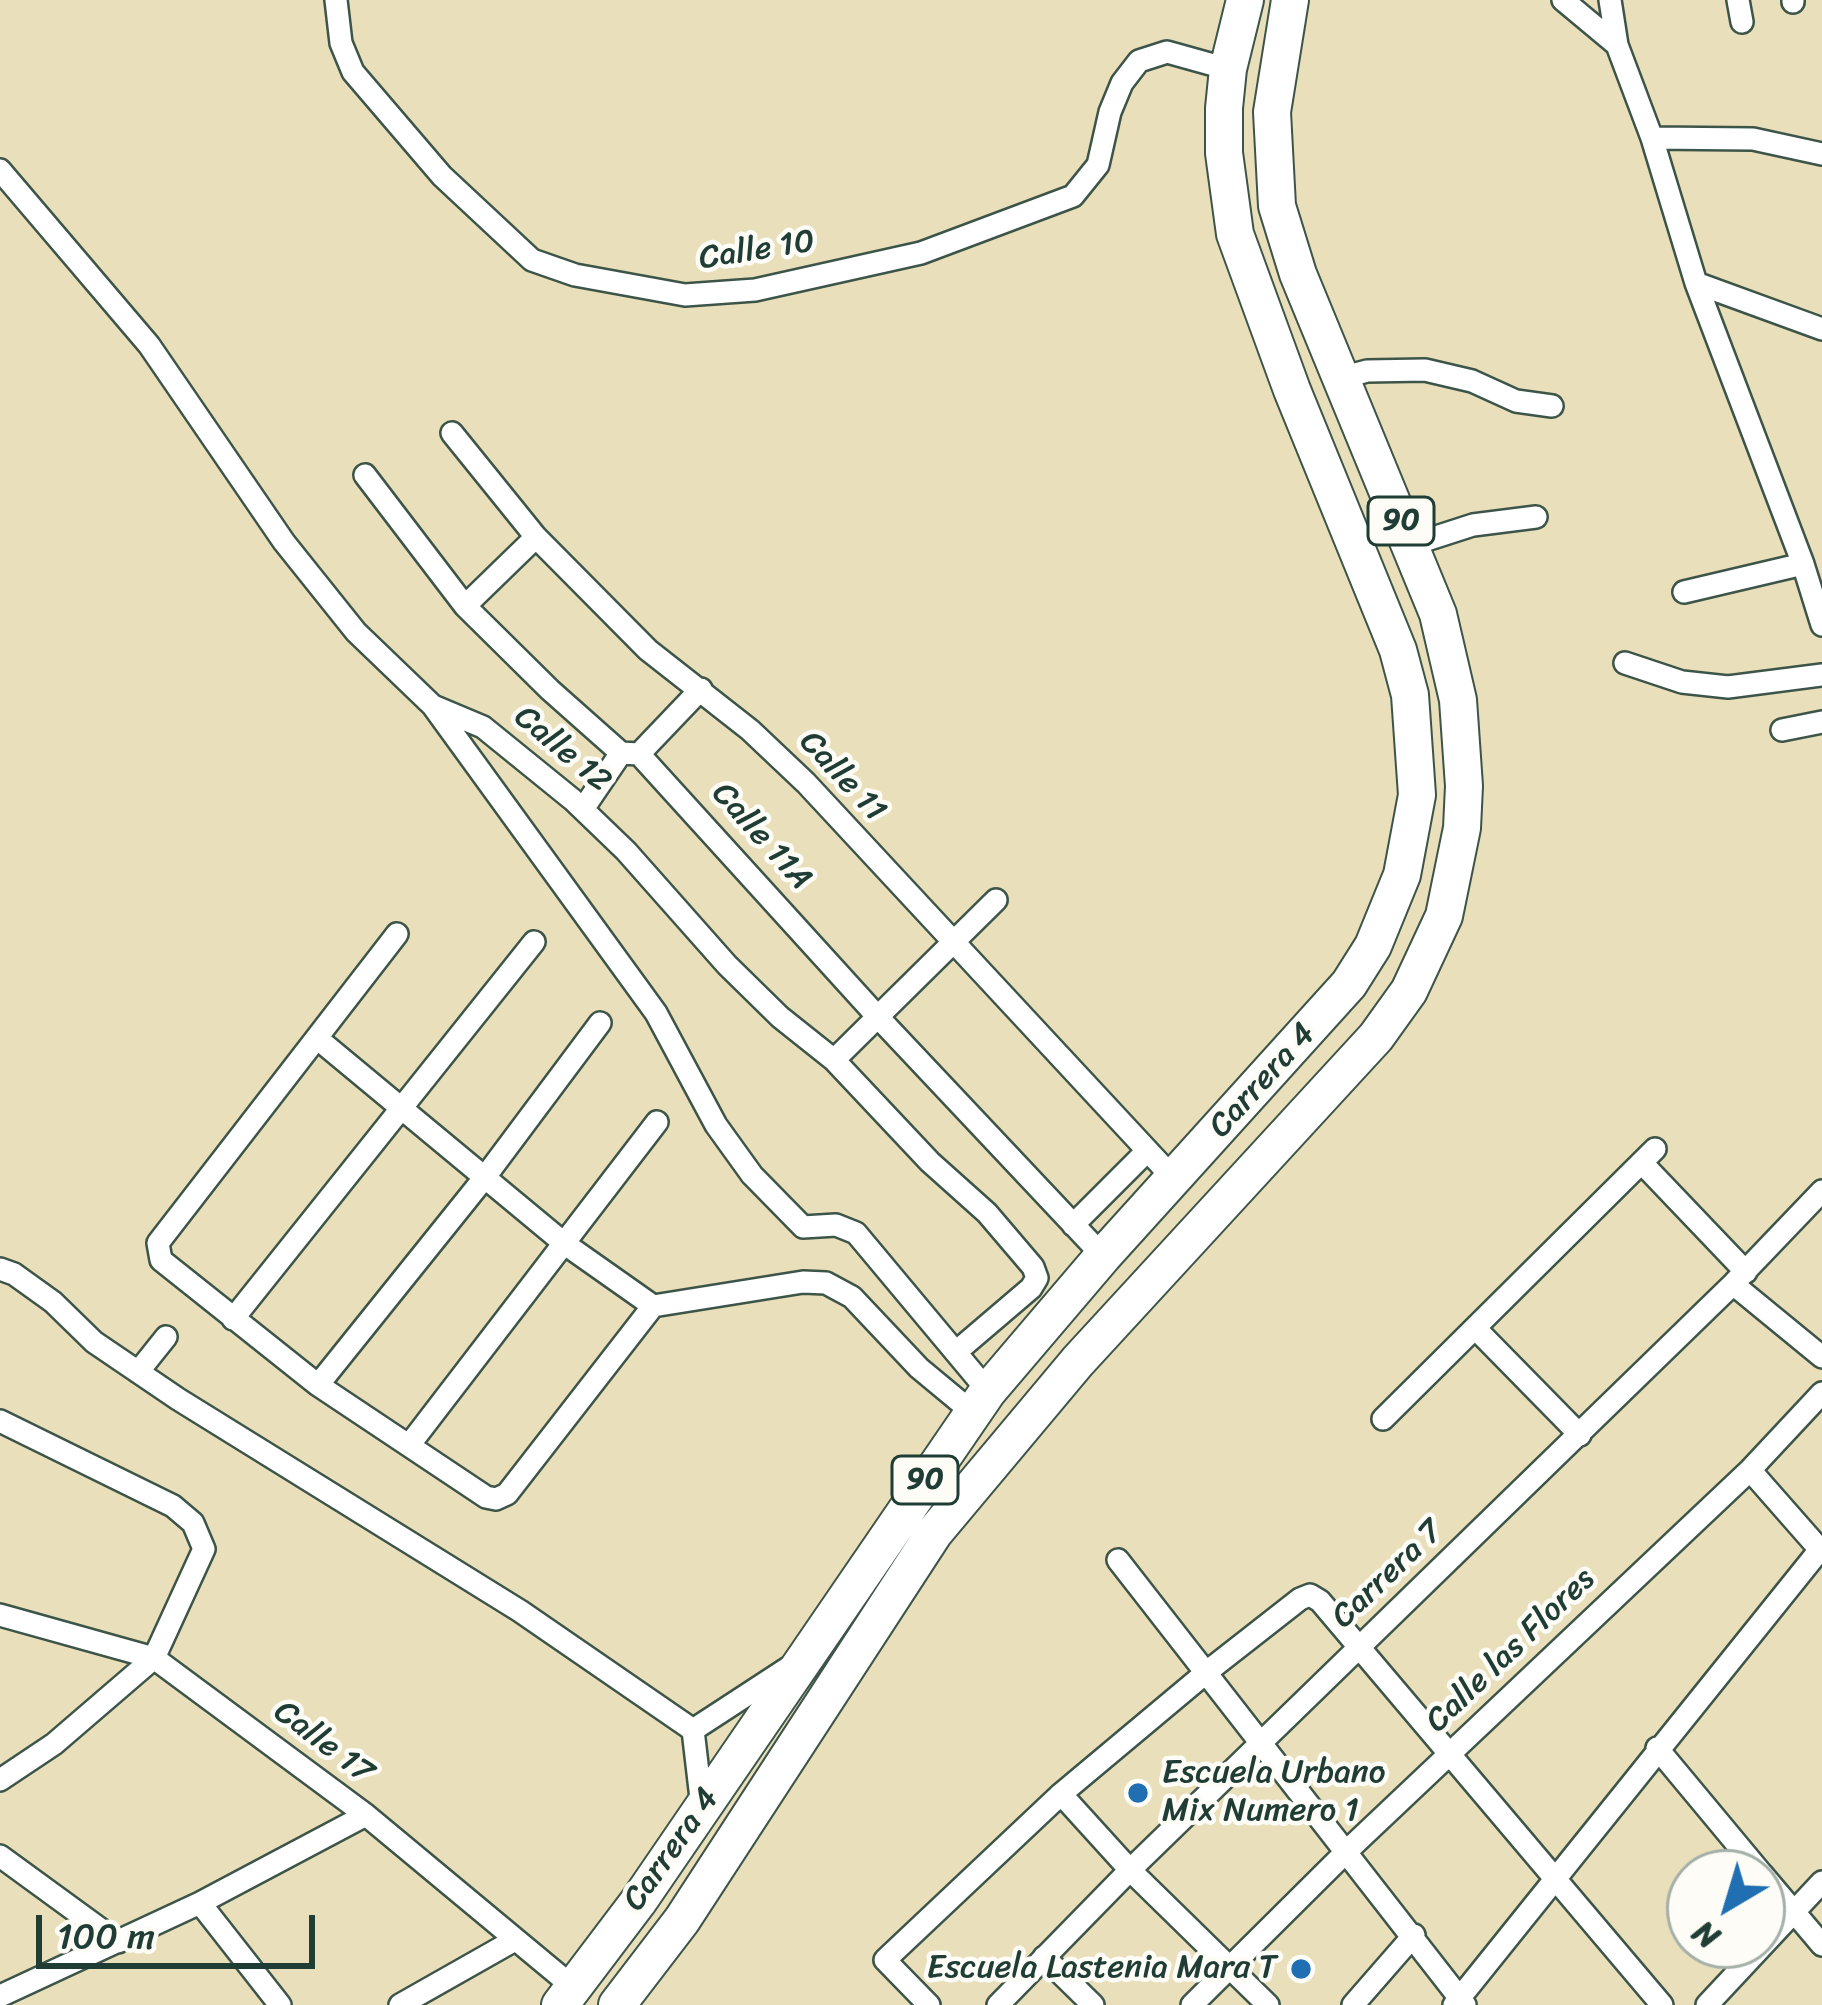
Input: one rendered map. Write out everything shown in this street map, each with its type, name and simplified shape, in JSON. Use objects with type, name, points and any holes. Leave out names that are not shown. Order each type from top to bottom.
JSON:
[{"type":"highway","name":"Carrera 4","points":[[567,1996],[638,1902],[975,1408],[1102,1256],[1348,984],[1388,915],[1412,835],[1417,795],[1410,694],[1398,650],[1292,390],[1235,234],[1224,153],[1228,68],[1245,0]]},
{"type":"highway","name":"Carrera 4","points":[[617,2005],[682,1920],[868,1630],[963,1494],[1141,1291],[1376,1037],[1409,991],[1444,916],[1456,872],[1464,786],[1458,700],[1438,614],[1298,274],[1277,206],[1272,112],[1290,0]]},
{"type":"highway","points":[[1271,1073],[1310,1109]]},
{"type":"street","name":"Calle 10","points":[[336,0],[341,43],[353,72],[442,176],[532,260],[574,274],[685,295],[755,290],[920,253],[1072,196],[1098,165],[1116,98],[1138,61],[1167,52],[1228,68]]},
{"type":"street","points":[[1563,0],[1617,45]]},
{"type":"street","points":[[1610,0],[1617,45],[1652,138],[1696,283],[1817,595],[1822,625]]},
{"type":"street","points":[[1652,138],[1753,139],[1822,154]]},
{"type":"street","name":"Calle 12","points":[[0,170],[148,345],[284,542],[356,632],[433,706],[498,737],[583,809],[727,965],[834,1060],[1033,1267],[1037,1278],[1031,1288],[956,1352]]},
{"type":"street","points":[[1696,283],[1822,329]]},
{"type":"street","points":[[1341,378],[1367,371],[1425,370],[1472,381],[1516,400],[1552,406]]},
{"type":"street","name":"Calle 11","points":[[452,433],[536,537],[648,650],[701,689],[806,782],[1174,1179]]},
{"type":"street","name":"Calle 11A","points":[[365,476],[466,606],[550,690],[630,754],[1102,1256]]},
{"type":"street","points":[[1411,545],[1473,525],[1536,517]]},
{"type":"street","points":[[466,606],[536,537]]},
{"type":"street","points":[[1684,592],[1803,564]]},
{"type":"street","points":[[1625,663],[1682,682],[1728,687],[1822,676]]},
{"type":"street","points":[[583,809],[630,754],[701,689]]},
{"type":"street","points":[[433,706],[656,1013],[716,1125],[752,1175],[802,1227],[836,1225],[856,1233],[956,1352],[975,1408]]},
{"type":"street","points":[[1782,730],[1822,722]]},
{"type":"street","points":[[834,1060],[996,900]]},
{"type":"street","points":[[397,934],[158,1243],[161,1260],[318,1385],[486,1497],[496,1499],[507,1494],[653,1306],[803,1282],[826,1283],[852,1297],[919,1368],[975,1408]]},
{"type":"street","points":[[233,1319],[534,942]]},
{"type":"street","points":[[318,1385],[600,1023]]},
{"type":"street","points":[[318,1039],[565,1244],[653,1306]]},
{"type":"street","points":[[410,1444],[657,1122]]},
{"type":"street","points":[[1072,1225],[1148,1151]]},
{"type":"street","points":[[1383,1419],[1648,1156],[1740,1278],[1822,1357]]},
{"type":"street","name":"Carrera 7","points":[[998,2005],[1130,1870],[1740,1278],[1822,1191]]},
{"type":"street","points":[[0,1269],[53,1302],[94,1342],[138,1372],[520,1611],[693,1730],[702,1808]]},
{"type":"street","points":[[1476,1329],[1580,1435]]},
{"type":"street","points":[[138,1372],[166,1337]]},
{"type":"street","name":"Calle las Flores","points":[[1192,2005],[1348,1850],[1750,1470],[1822,1393]]},
{"type":"street","points":[[0,1421],[173,1506],[193,1523],[204,1549],[154,1658],[54,1744],[0,1780]]},
{"type":"street","points":[[1118,1560],[1414,1935],[1460,2003],[1554,1878],[1821,1549],[1750,1470]]},
{"type":"street","points":[[929,2005],[885,1960],[1061,1794],[1208,1671],[1310,1595],[1662,2005]]},
{"type":"street","name":"Calle 17","points":[[0,1615],[154,1658],[366,1815],[513,1941],[567,1996]]},
{"type":"street","points":[[693,1730],[804,1657]]},
{"type":"street","points":[[1658,1748],[1742,1849]]},
{"type":"street","points":[[1061,1794],[1227,1969],[1268,2005]]},
{"type":"street","points":[[0,1996],[200,1903],[366,1815]]},
{"type":"street","points":[[0,1856],[118,1942]]},
{"type":"street","points":[[1707,2005],[1822,1882]]},
{"type":"street","points":[[1786,1902],[1822,1945]]},
{"type":"street","points":[[200,1903],[280,2005]]},
{"type":"street","points":[[1353,2005],[1414,1935]]},
{"type":"street","points":[[400,2005],[513,1941]]},
{"type":"street","points":[[1044,1957],[1093,2005]]},
{"type":"place","name":"Escuela Urbano Mix Numero 1","points":[[1138,1793]]},
{"type":"place","name":"Escuela Lastenia Mara T","points":[[1301,1969]]}]
